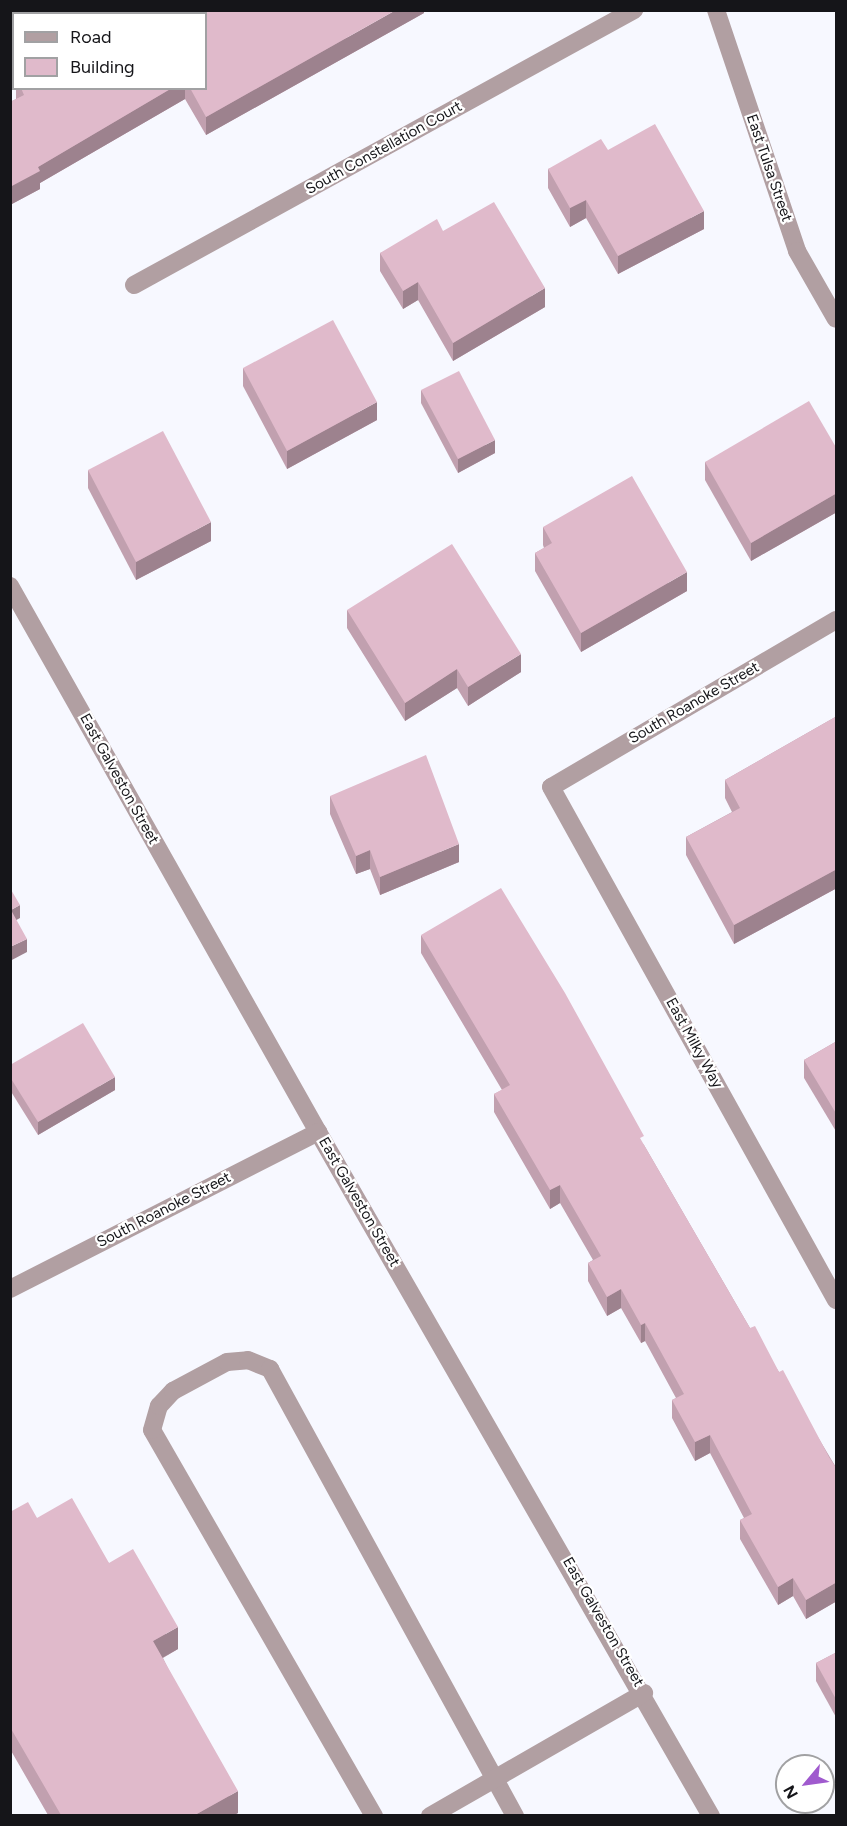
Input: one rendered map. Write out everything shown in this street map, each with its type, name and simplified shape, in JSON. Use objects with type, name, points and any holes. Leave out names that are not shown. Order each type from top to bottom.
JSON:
[{"type":"street","name":"South Constellation Court","points":[[134,285],[634,10]]},
{"type":"street","name":"East Tulsa Street","points":[[716,10],[797,251],[837,319]]},
{"type":"street","name":"East Galveston Street","points":[[10,586],[318,1132],[644,1693],[711,1815]]},
{"type":"street","name":"South Roanoke Street","points":[[551,787],[837,620]]},
{"type":"street","name":"East Milky Way","points":[[551,787],[836,1296]]},
{"type":"street","name":"South Roanoke Street","points":[[11,1288],[318,1132]]},
{"type":"street","points":[[374,1815],[152,1430],[159,1406],[173,1391],[227,1362],[248,1360],[270,1369],[514,1815]]},
{"type":"street","points":[[430,1815],[644,1693]]},
{"type":"building","points":[[183,10],[396,10],[206,117],[191,90],[207,90],[207,12],[180,12]]},
{"type":"building","points":[[22,90],[169,90],[38,167],[40,171],[10,187],[10,102],[24,95]]},
{"type":"building","points":[[655,124],[704,211],[618,256],[586,200],[570,208],[548,169],[601,139],[608,150]]},
{"type":"building","points":[[494,202],[545,288],[453,343],[418,282],[403,291],[380,253],[437,219],[443,231]]},
{"type":"building","points":[[333,320],[377,402],[287,451],[243,368]]},
{"type":"building","points":[[459,371],[495,440],[458,459],[421,390]]},
{"type":"building","points":[[809,401],[837,449],[837,493],[751,543],[705,462]]},
{"type":"building","points":[[163,431],[211,522],[136,562],[88,470]]},
{"type":"building","points":[[632,476],[687,572],[581,633],[535,553],[552,543],[543,527]]},
{"type":"building","points":[[452,544],[521,654],[468,687],[457,669],[405,703],[347,610]]},
{"type":"building","points":[[837,716],[837,869],[734,925],[686,837],[740,808],[725,780]]},
{"type":"building","points":[[426,755],[459,844],[380,877],[370,850],[356,856],[330,796]]},
{"type":"building","points":[[10,888],[20,905],[11,910],[27,939],[10,947]]},
{"type":"building","points":[[501,888],[565,993],[644,1136],[640,1138],[750,1328],[755,1326],[779,1372],[783,1370],[837,1469],[837,1582],[806,1600],[793,1578],[778,1587],[740,1520],[752,1514],[710,1435],[695,1442],[672,1400],[684,1394],[645,1323],[641,1325],[621,1289],[607,1297],[588,1263],[601,1256],[560,1185],[550,1190],[494,1094],[510,1085],[421,935]]},
{"type":"building","points":[[83,1023],[115,1077],[38,1122],[10,1077],[10,1065]]},
{"type":"building","points":[[837,1041],[837,1115],[804,1060]]},
{"type":"building","points":[[72,1498],[109,1563],[133,1549],[178,1627],[153,1641],[238,1791],[195,1815],[61,1815],[10,1727],[10,1512],[28,1502],[37,1518]]},
{"type":"building","points":[[837,1652],[837,1701],[816,1663]]}]
